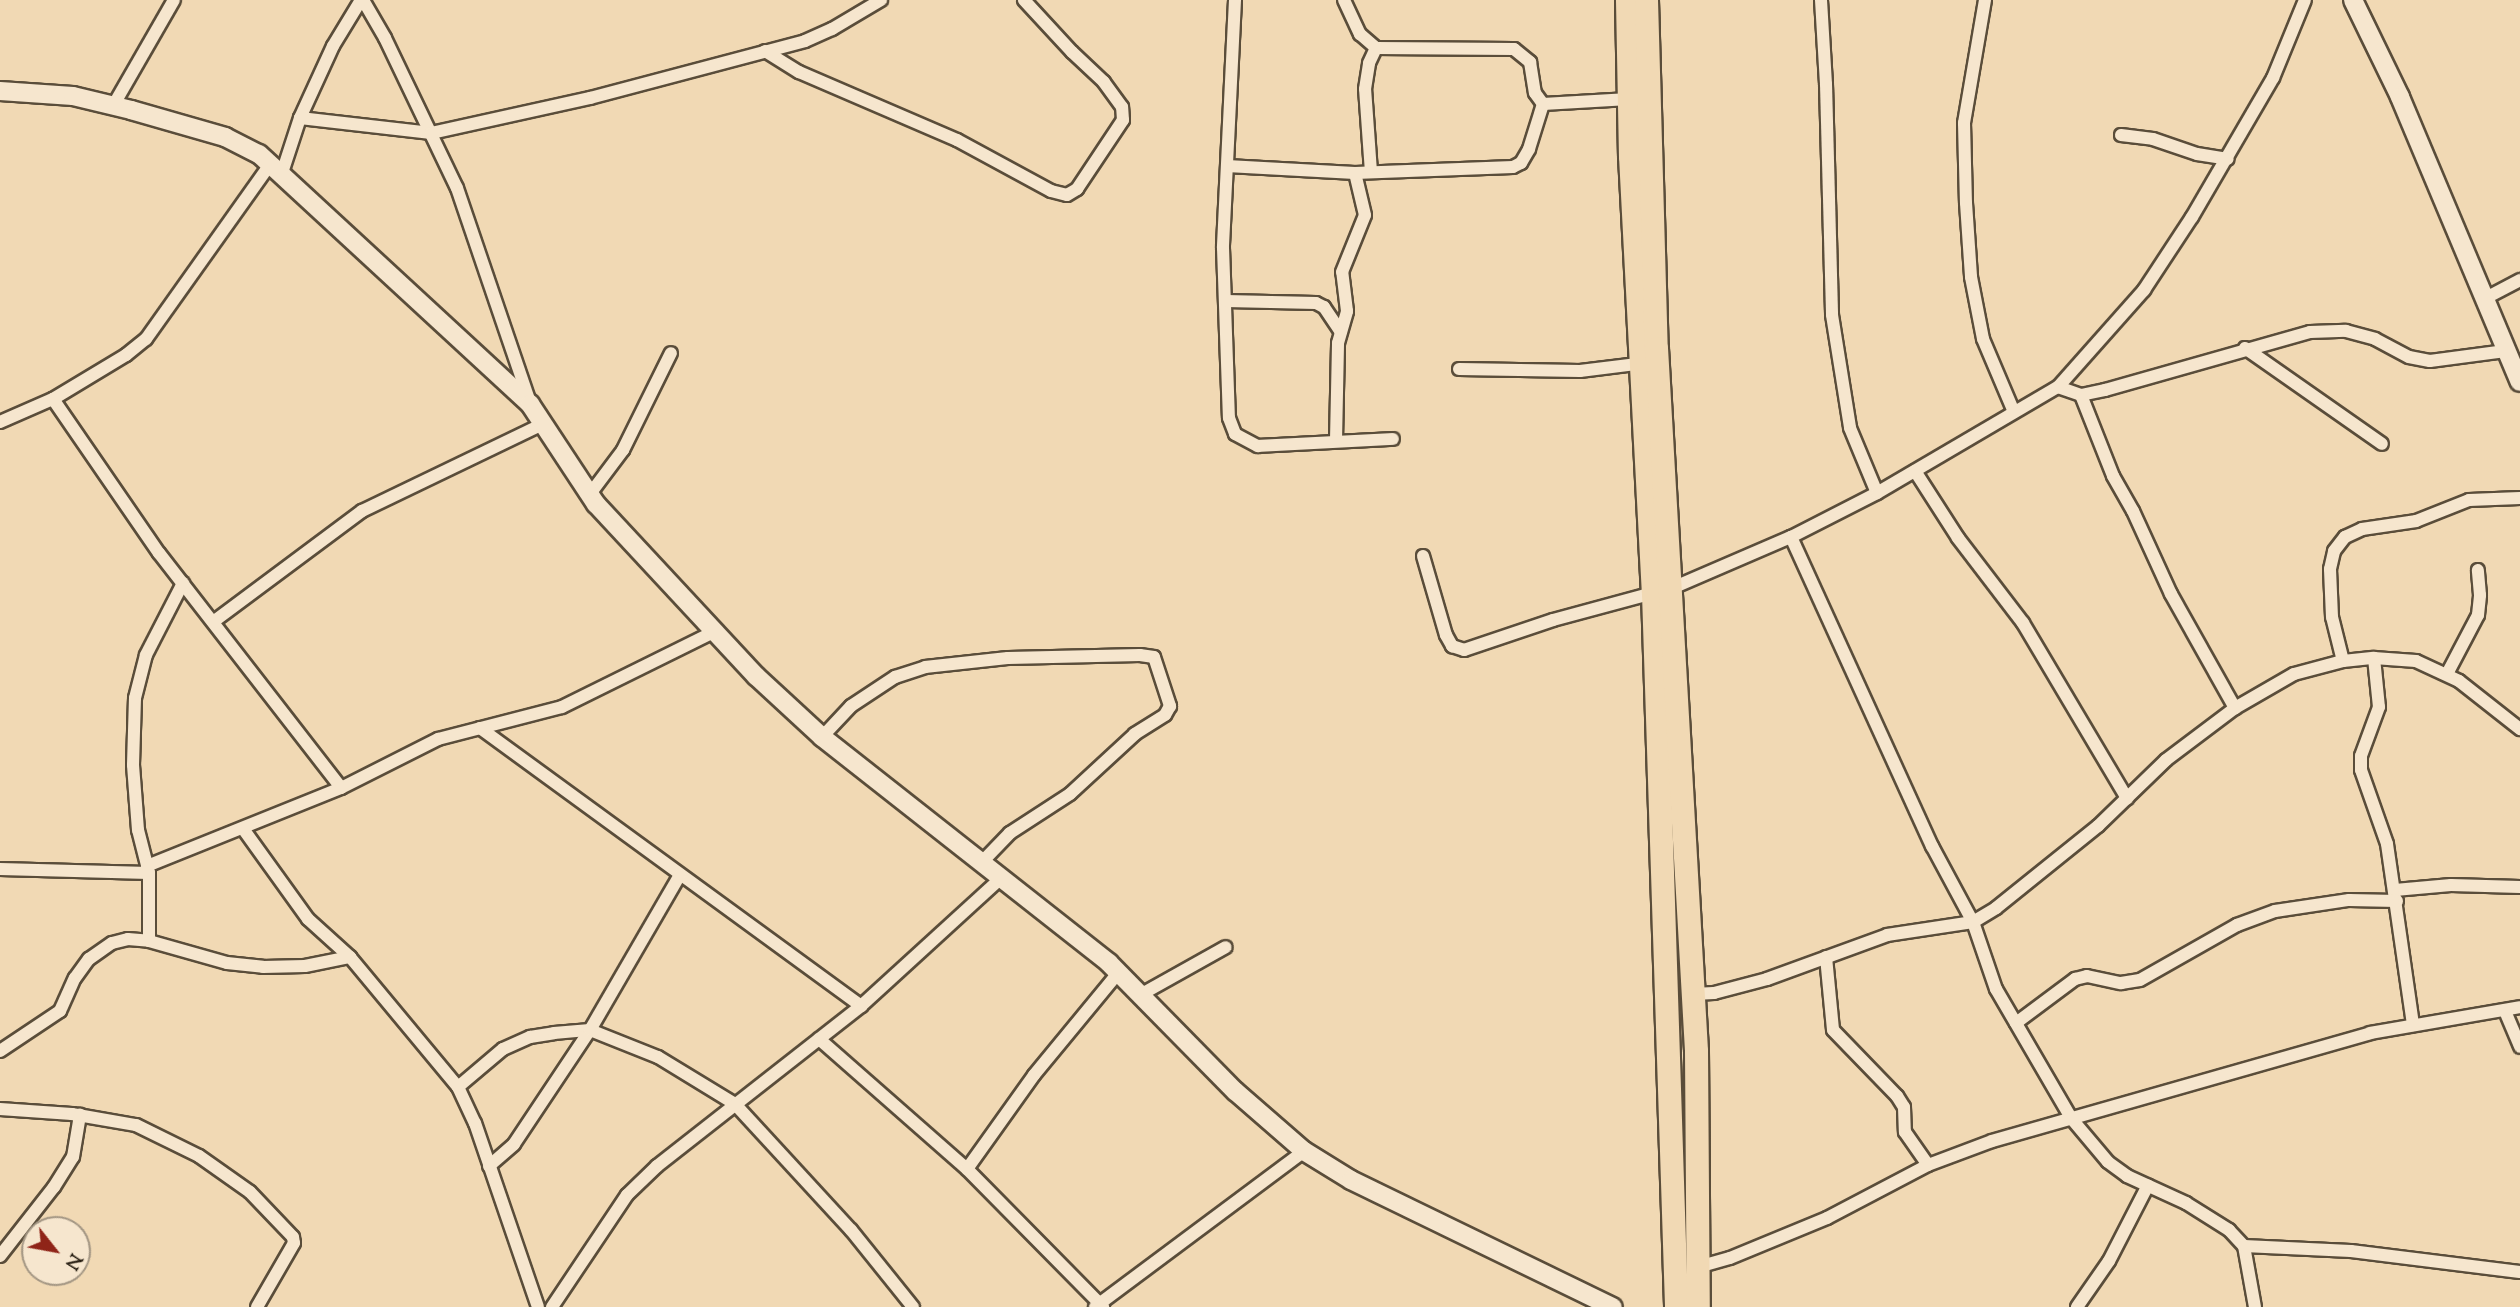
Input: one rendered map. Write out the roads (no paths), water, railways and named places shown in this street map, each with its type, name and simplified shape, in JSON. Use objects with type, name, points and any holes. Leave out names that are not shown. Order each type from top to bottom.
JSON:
[{"type":"highway","points":[[1627,0],[1629,99],[1649,363],[1661,591],[1693,994],[1698,1307]]},
{"type":"highway","points":[[1646,0],[1649,363]]},
{"type":"highway","points":[[1661,591],[1676,1307]]},
{"type":"street","points":[[113,106],[174,0]]},
{"type":"street","points":[[0,422],[53,399],[126,355],[146,339],[276,168],[333,46],[362,0],[385,38],[457,188],[530,404]]},
{"type":"street","points":[[300,118],[430,133],[590,98],[765,51],[832,29],[881,0]]},
{"type":"street","points":[[765,51],[799,72],[957,140],[1051,191],[1067,195],[1077,190],[1123,120],[1122,107],[1104,82],[1024,0]]},
{"type":"street","points":[[1236,0],[1223,248],[1229,418],[1236,434],[1258,446],[1393,439]]},
{"type":"street","points":[[1344,0],[1360,34],[1376,48],[1514,49],[1530,62],[1535,93],[1543,104]]},
{"type":"street","points":[[1821,0],[1832,315],[1850,428],[1877,493]]},
{"type":"street","points":[[1985,0],[1964,122],[1971,277],[1983,339],[2014,412]]},
{"type":"street","points":[[1423,555],[1446,635],[1452,646],[1464,650],[1565,616],[1661,591],[1790,537],[1877,493],[2058,387],[2144,290],[2228,159],[2273,78],[2305,0]]},
{"type":"street","points":[[2353,0],[2400,97],[2520,382]]},
{"type":"street","points":[[1371,172],[1365,89],[1369,63],[1376,48]]},
{"type":"street","points":[[0,91],[62,95],[225,137],[276,168],[530,404],[590,494],[714,632],[822,737],[1119,972],[1236,1091],[1304,1150],[1351,1180],[1613,1307]]},
{"type":"street","points":[[1543,104],[1629,99]]},
{"type":"street","points":[[1227,166],[1355,173],[1513,167],[1521,163],[1529,149],[1543,104]]},
{"type":"street","points":[[2121,135],[2153,139],[2197,154],[2228,159]]},
{"type":"street","points":[[1336,440],[1338,343],[1347,311],[1342,272],[1365,215],[1355,173]]},
{"type":"street","points":[[2484,299],[2520,280]]},
{"type":"street","points":[[1226,301],[1316,303],[1324,307],[1341,332]]},
{"type":"street","points":[[2058,387],[2081,394],[2170,374],[2245,348],[2310,332],[2346,331],[2375,339],[2409,357],[2430,361],[2505,351]]},
{"type":"street","points":[[2245,348],[2382,444]]},
{"type":"street","points":[[590,494],[623,450],[671,353]]},
{"type":"street","points":[[1459,369],[1580,370],[1649,363]]},
{"type":"street","points":[[2081,394],[2113,476],[2133,511],[2171,594],[2235,708]]},
{"type":"street","points":[[53,399],[183,583],[341,788]]},
{"type":"street","points":[[213,622],[362,511],[545,423]]},
{"type":"street","points":[[1915,471],[1958,538],[2023,624],[2127,798]]},
{"type":"street","points":[[2343,661],[2332,617],[2330,569],[2334,551],[2344,537],[2362,529],[2416,521],[2469,500],[2520,498]]},
{"type":"street","points":[[1790,537],[1932,846],[1973,922],[1996,989],[2071,1118],[2108,1162],[2127,1176],[2186,1203],[2229,1230],[2244,1246],[2255,1307]]},
{"type":"street","points":[[2447,674],[2478,615],[2478,570]]},
{"type":"street","points":[[149,941],[148,869],[138,830],[133,765],[135,698],[146,655],[183,583]]},
{"type":"street","points":[[0,869],[148,869],[341,788],[438,739],[562,708],[714,632]]},
{"type":"street","points":[[822,737],[851,706],[895,677],[925,667],[1008,658],[1154,657],[1170,705],[1165,715],[1135,734],[1070,794],[1010,833],[981,863]]},
{"type":"street","points":[[2374,658],[2379,707],[2361,756],[2361,770],[2387,844],[2413,1025]]},
{"type":"street","points":[[1693,994],[1714,993],[1767,979],[1887,935],[1973,922],[1996,908],[2098,826],[2166,760],[2235,708],[2294,674],[2343,661],[2374,658],[2416,661],[2447,674],[2520,729]]},
{"type":"street","points":[[480,728],[861,1006]]},
{"type":"street","points":[[244,830],[308,919],[349,957],[458,1087],[475,1123],[538,1307]]},
{"type":"street","points":[[489,1166],[514,1144],[590,1030],[680,875]]},
{"type":"street","points":[[552,1307],[627,1195],[657,1166],[861,1006],[1000,879]]},
{"type":"street","points":[[2016,1023],[2075,979],[2087,976],[2121,983],[2140,980],[2236,925],[2274,911],[2396,896],[2451,884],[2520,887]]},
{"type":"street","points":[[0,1051],[61,1011],[75,978],[89,959],[112,943],[128,939],[149,941],[227,963],[263,967],[305,966],[349,957]]},
{"type":"street","points":[[1140,995],[1226,947]]},
{"type":"street","points":[[1826,957],[1833,1030],[1897,1096],[1904,1107],[1905,1132],[1928,1165]]},
{"type":"street","points":[[967,1169],[1034,1075],[1119,972]]},
{"type":"street","points":[[1698,1267],[1730,1258],[1827,1217],[1928,1165],[1992,1141],[2357,1037],[2520,1007]]},
{"type":"street","points":[[2505,1011],[2520,1047]]},
{"type":"street","points":[[458,1087],[503,1049],[530,1037],[590,1030],[658,1057],[736,1104],[851,1230],[913,1307]]},
{"type":"street","points":[[819,1039],[967,1169],[1099,1306],[1304,1150]]},
{"type":"street","points":[[0,1109],[80,1115],[136,1125],[199,1156],[250,1192],[293,1237],[295,1243],[257,1307]]},
{"type":"street","points":[[0,1256],[54,1187],[73,1157],[80,1115]]},
{"type":"street","points":[[2077,1307],[2129,1227],[2148,1185]]},
{"type":"street","points":[[2244,1246],[2351,1251],[2520,1272]]}]
